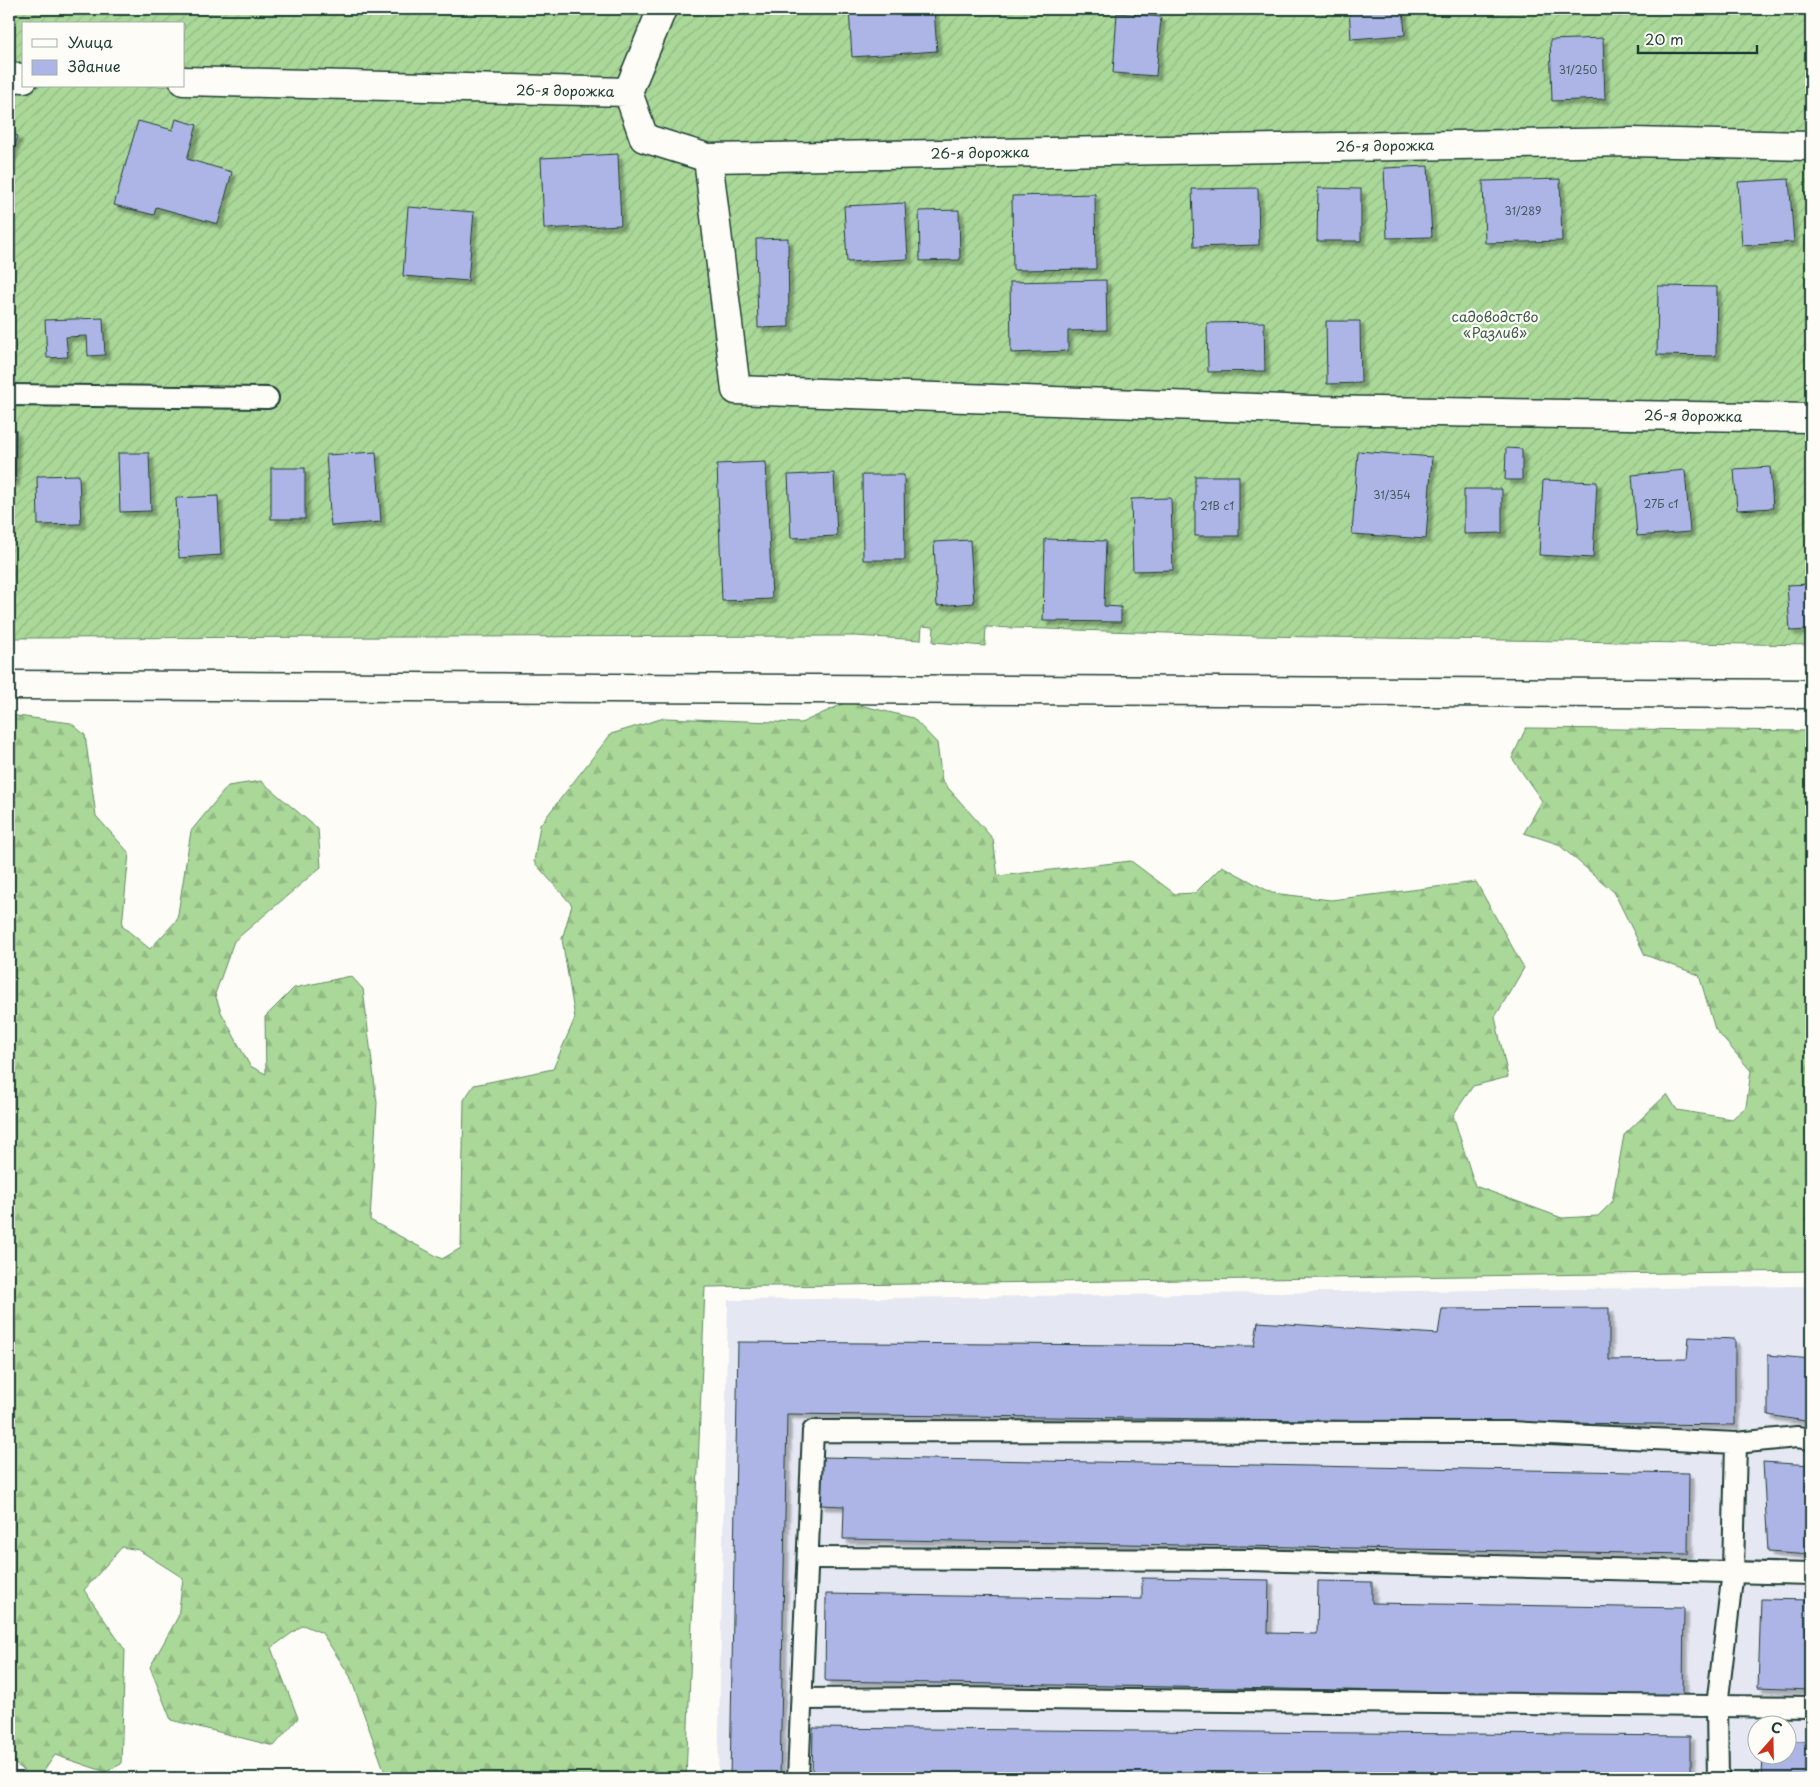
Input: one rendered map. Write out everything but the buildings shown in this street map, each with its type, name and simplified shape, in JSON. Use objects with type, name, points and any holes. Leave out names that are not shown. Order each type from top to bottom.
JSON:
[{"type":"street","points":[[628,92],[662,9]]},
{"type":"street","points":[[9,77],[22,78]]},
{"type":"street","name":"26-я дорожка","points":[[185,82],[628,92],[644,138],[708,158],[1630,142],[1811,146]]},
{"type":"street","name":"26-я дорожка","points":[[708,158],[736,390],[1311,410],[1811,418]]},
{"type":"street","points":[[9,685],[1811,694]]},
{"type":"lane","points":[[9,395],[268,398]]},
{"type":"lane","points":[[798,1778],[813,1431],[1510,1432],[1736,1443],[1797,1437],[1811,1439]]},
{"type":"lane","points":[[1718,1778],[1717,1706],[1733,1571],[1736,1443]]},
{"type":"lane","points":[[808,1558],[1248,1560],[1811,1574]]},
{"type":"lane","points":[[802,1699],[965,1698],[1811,1707]]},
{"type":"shaded area","points":[[1811,1286],[1811,1778],[718,1778],[728,1300]]},
{"type":"green space","name":"садоводство «Разлив»","points":[[9,9],[1811,9],[1811,645],[1258,636],[986,627],[985,646],[933,642],[934,627],[922,626],[921,640],[855,636],[9,638]]},
{"type":"green space","points":[[847,702],[913,718],[937,743],[942,781],[993,839],[998,876],[1131,861],[1175,894],[1195,893],[1222,866],[1272,893],[1331,900],[1476,882],[1524,968],[1495,1017],[1508,1077],[1473,1086],[1453,1115],[1475,1186],[1562,1218],[1598,1216],[1612,1202],[1624,1135],[1667,1094],[1677,1110],[1732,1119],[1746,1107],[1751,1071],[1715,1029],[1699,975],[1645,955],[1614,892],[1558,844],[1524,833],[1542,801],[1512,758],[1526,728],[1811,731],[1811,1271],[705,1287],[686,1778],[387,1778],[350,1676],[322,1633],[303,1625],[271,1648],[298,1718],[274,1746],[171,1720],[150,1667],[178,1617],[183,1578],[139,1550],[122,1547],[84,1590],[125,1650],[121,1764],[106,1772],[55,1755],[39,1778],[31,1778],[9,1758],[9,715],[71,723],[85,735],[96,816],[129,853],[122,926],[150,949],[177,920],[191,831],[228,786],[261,781],[318,829],[321,867],[234,941],[215,994],[221,1012],[250,1066],[266,1074],[265,1017],[294,988],[351,976],[363,989],[377,1103],[370,1220],[442,1259],[461,1248],[464,1100],[474,1085],[553,1069],[575,1018],[562,939],[572,905],[534,862],[540,825],[611,734],[664,718],[801,723]]}]
